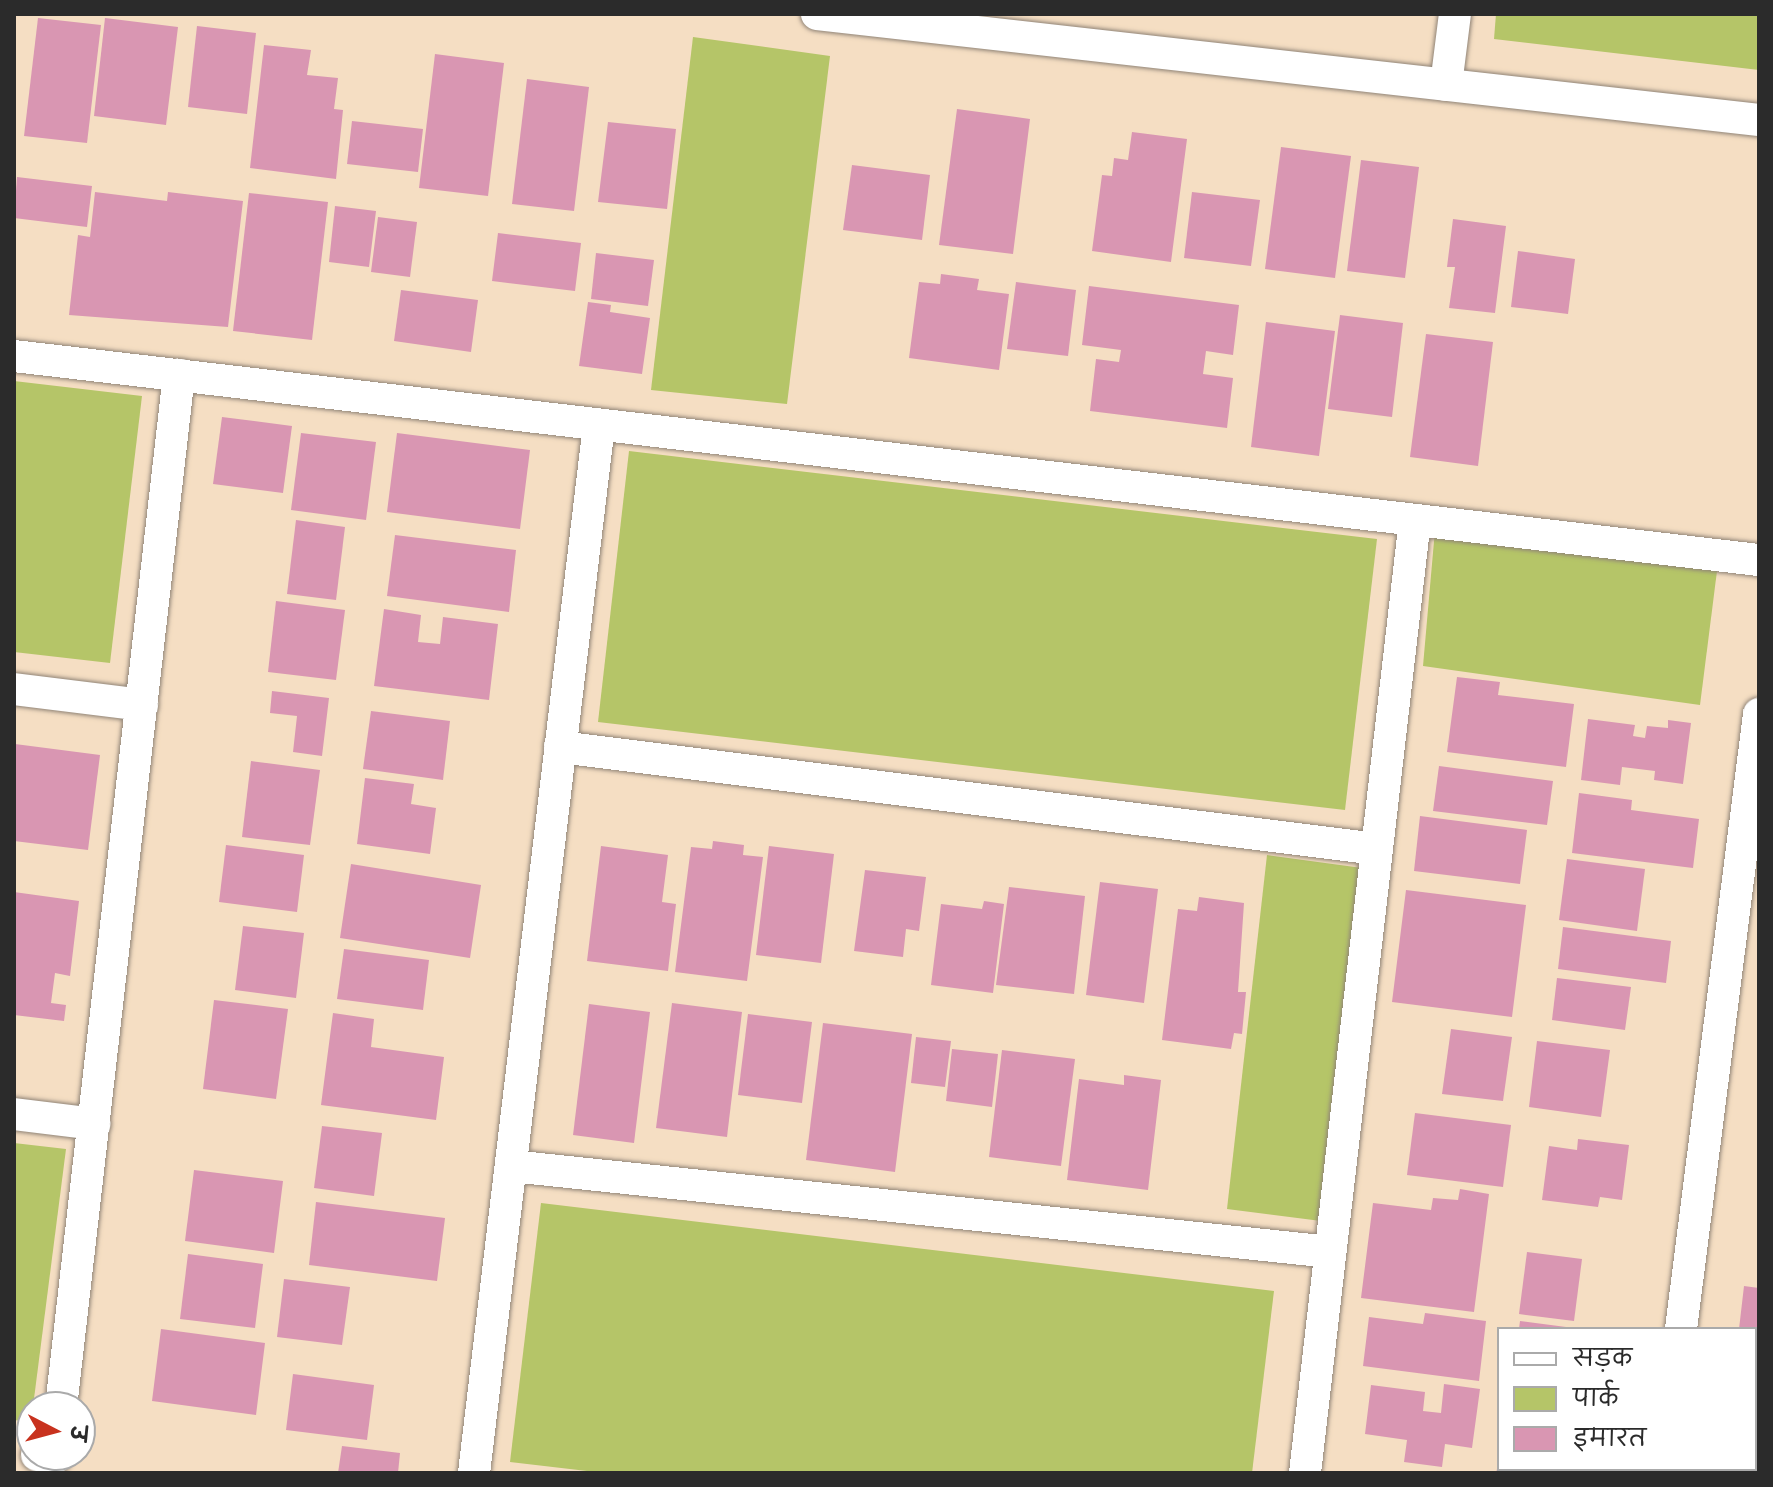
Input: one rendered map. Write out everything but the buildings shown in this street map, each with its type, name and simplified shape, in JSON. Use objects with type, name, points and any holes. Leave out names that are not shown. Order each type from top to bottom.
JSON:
[{"type":"street","points":[[817,14],[1759,120]]},
{"type":"street","points":[[1446,85],[1455,14]]},
{"type":"street","points":[[14,356],[1759,560]]},
{"type":"street","points":[[63,1391],[179,375]]},
{"type":"street","points":[[474,1473],[599,424]]},
{"type":"street","points":[[1305,1473],[1415,520]]},
{"type":"street","points":[[14,689],[142,705]]},
{"type":"street","points":[[1681,1327],[1759,714]]},
{"type":"street","points":[[560,747],[1377,849]]},
{"type":"street","points":[[14,1114],[94,1124]]},
{"type":"street","points":[[511,1166],[1330,1252]]},
{"type":"green space","points":[[1496,14],[1759,14],[1759,70],[1494,39]]},
{"type":"green space","points":[[693,37],[830,56],[787,404],[651,390]]},
{"type":"green space","points":[[14,381],[142,396],[110,663],[14,652]]},
{"type":"green space","points":[[629,451],[1377,539],[1345,810],[598,722]]},
{"type":"green space","points":[[1435,530],[1718,563],[1700,705],[1423,666]]},
{"type":"green space","points":[[1267,855],[1362,868],[1321,1221],[1227,1209]]},
{"type":"green space","points":[[14,1143],[66,1149],[35,1391],[16,1391],[14,1420]]},
{"type":"green space","points":[[541,1203],[1274,1291],[1252,1473],[604,1473],[510,1462]]}]
